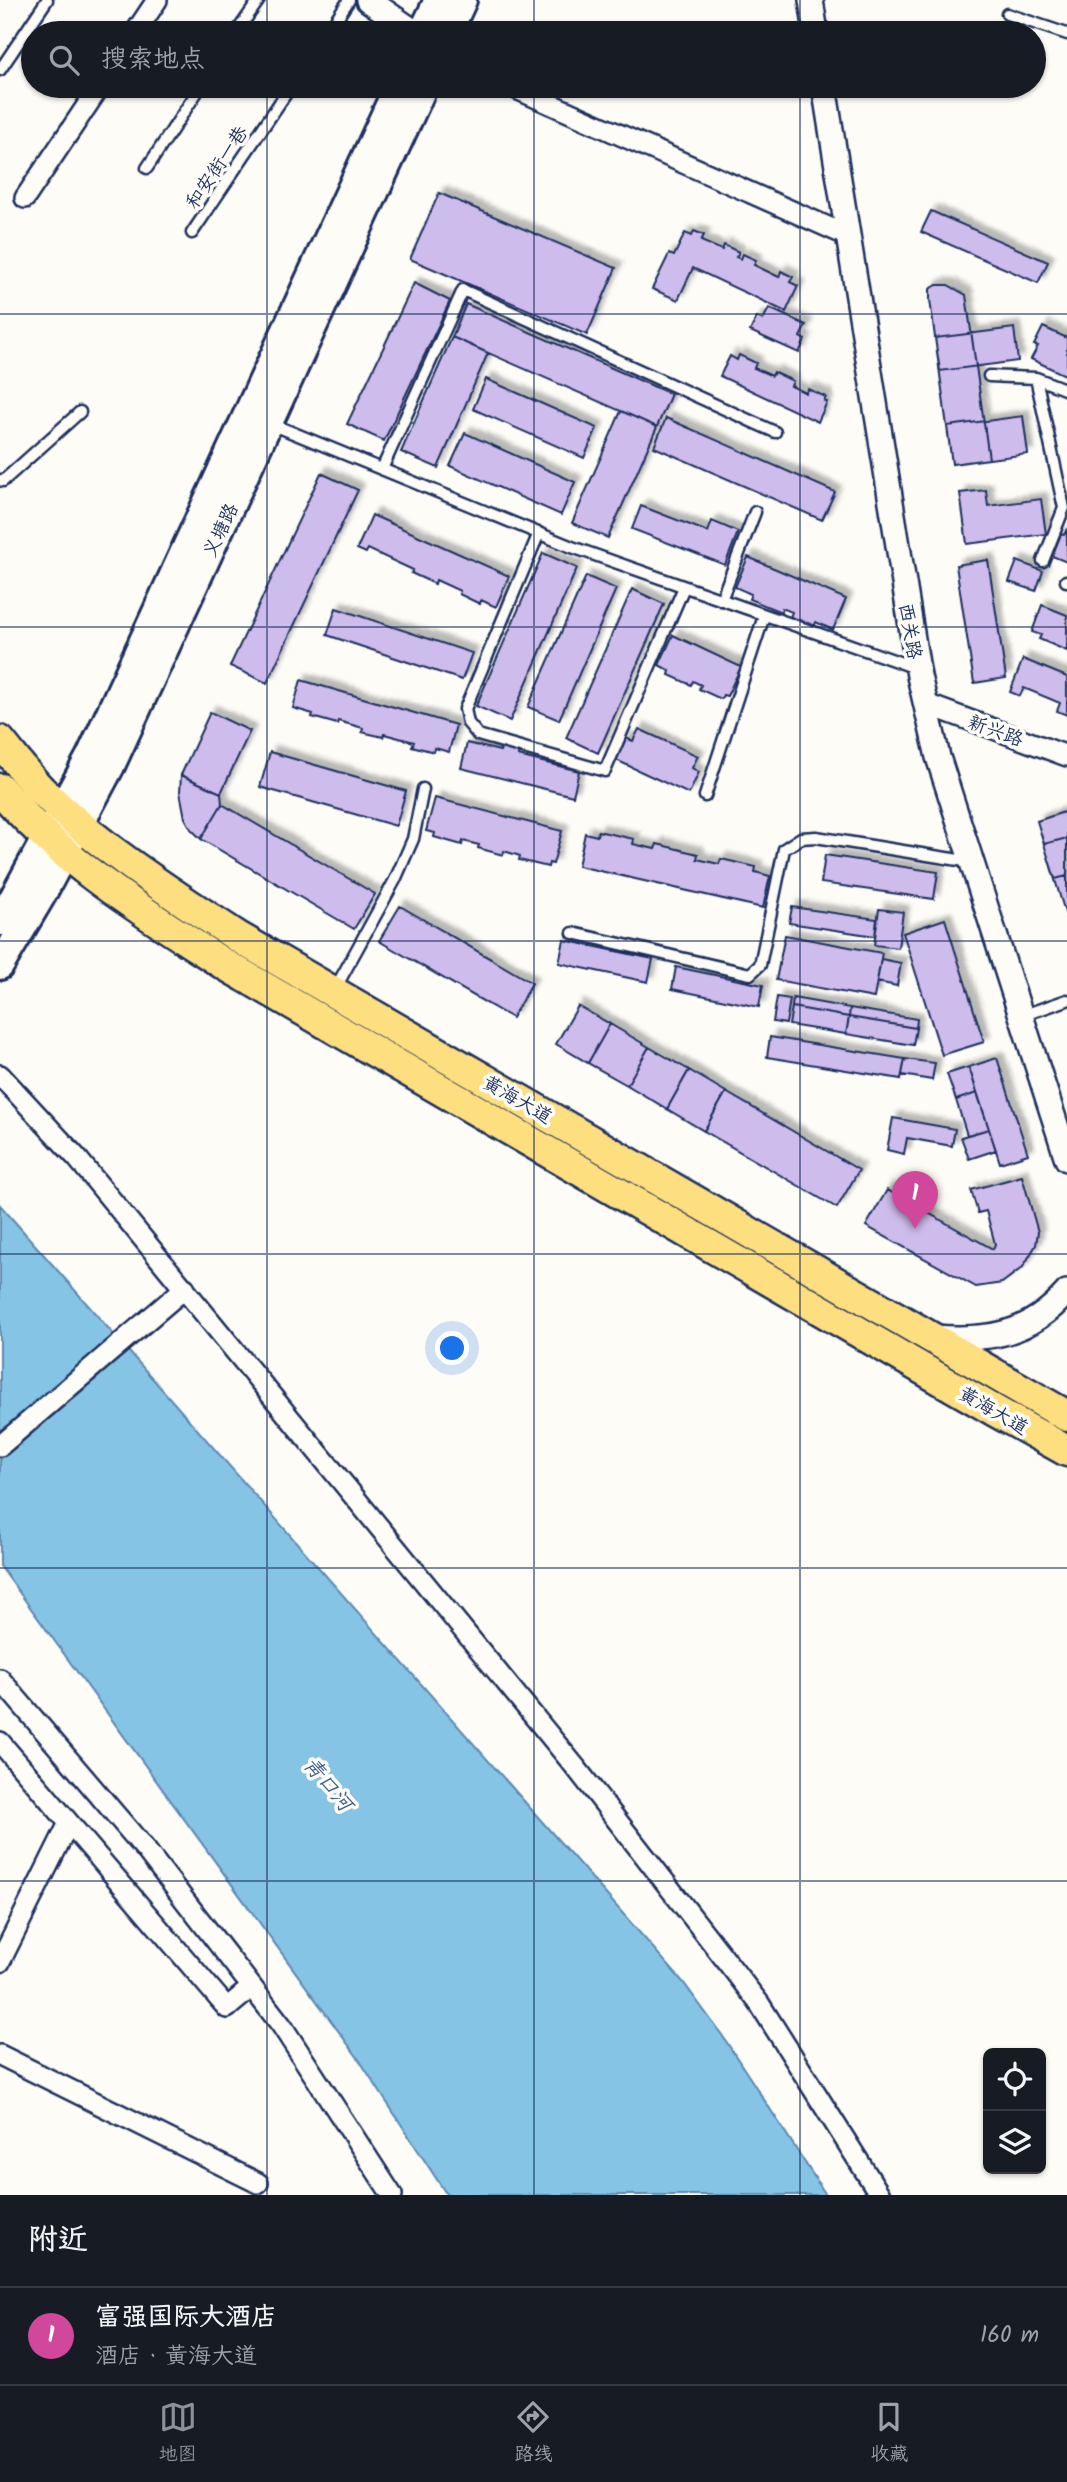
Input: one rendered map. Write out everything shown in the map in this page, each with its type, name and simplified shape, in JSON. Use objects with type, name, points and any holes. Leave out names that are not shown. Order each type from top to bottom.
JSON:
[{"type":"main road","points":[[428,21],[438,0]]},
{"type":"main road","points":[[453,21],[463,0]]},
{"type":"main road","name":"义塘路","points":[[71,817],[96,744],[392,98]]},
{"type":"main road","name":"义塘路","points":[[0,966],[56,844],[71,817],[111,766],[418,98]]},
{"type":"main road","name":"黄海大道","points":[[0,741],[36,785],[71,817],[161,886],[238,937],[1067,1416]]},
{"type":"main road","name":"黄海大道","points":[[0,789],[56,844],[143,911],[222,963],[1067,1451]]},
{"type":"main road","name":"义塘路","points":[[0,922],[56,844]]},
{"type":"street","points":[[143,21],[157,0]]},
{"type":"street","points":[[368,0],[399,21]]},
{"type":"street","points":[[811,0],[814,21]]},
{"type":"street","points":[[25,198],[92,98]]},
{"type":"street","points":[[537,98],[848,236]]},
{"type":"street","name":"西关路","points":[[826,98],[918,669],[938,757],[1067,1159]]},
{"type":"street","name":"新兴路","points":[[926,704],[1067,756]]},
{"type":"street","points":[[0,1075],[77,1158],[577,1769],[759,2003],[880,2195]]},
{"type":"street","points":[[0,1446],[185,1288]]},
{"type":"street","points":[[927,1336],[966,1339],[999,1334],[1030,1325],[1053,1308],[1067,1292]]},
{"type":"street","points":[[0,1679],[145,1849],[282,2026],[392,2195]]},
{"type":"street","points":[[0,1742],[227,2008],[252,1987]]},
{"type":"street","points":[[0,1962],[69,1823]]},
{"type":"street","points":[[0,2055],[258,2183]]},
{"type":"lane","points":[[33,21],[47,0]]},
{"type":"lane","points":[[244,21],[259,0]]},
{"type":"lane","points":[[335,21],[349,0]]},
{"type":"lane","points":[[1007,14],[1028,21]]},
{"type":"lane","points":[[1046,27],[1067,34]]},
{"type":"lane","points":[[0,70],[21,39]]},
{"type":"lane","points":[[147,167],[193,98]]},
{"type":"lane","name":"和安街一巷","points":[[192,233],[283,98]]},
{"type":"lane","points":[[382,469],[463,290],[775,432]]},
{"type":"lane","points":[[989,376],[1036,378],[1067,390]]},
{"type":"lane","points":[[1036,378],[1065,508],[1043,561]]},
{"type":"lane","points":[[0,480],[3,481],[80,412]]},
{"type":"lane","points":[[269,422],[539,533],[764,616],[918,669]]},
{"type":"lane","points":[[721,600],[755,512]]},
{"type":"lane","points":[[539,533],[465,709],[468,723],[478,735],[606,771],[684,587]]},
{"type":"lane","points":[[705,796],[764,616]]},
{"type":"lane","points":[[333,992],[395,880],[413,839],[424,789]]},
{"type":"lane","points":[[573,933],[750,974],[760,965],[784,849],[802,838],[816,836],[971,863]]},
{"type":"lane","points":[[1021,1016],[1067,1000]]},
{"type":"water","name":"青口河","points":[[0,1205],[683,1982],[722,2035],[826,2195],[447,2195],[358,2058],[0,1566]]},
{"type":"building","points":[[439,193],[616,268],[587,335],[410,259]]},
{"type":"building","points":[[931,211],[1048,262],[1038,283],[921,232]]},
{"type":"building","points":[[694,231],[704,235],[701,241],[722,250],[724,245],[739,252],[736,257],[741,259],[743,254],[756,260],[754,265],[779,277],[781,271],[793,277],[790,282],[798,286],[786,312],[693,268],[678,300],[652,289],[669,254],[674,256],[685,233],[692,236]]},
{"type":"building","points":[[414,283],[450,301],[384,441],[347,424]]},
{"type":"building","points":[[937,285],[948,285],[966,295],[989,459],[952,464],[930,300],[930,289]]},
{"type":"building","points":[[466,304],[671,394],[657,427],[452,337]]},
{"type":"building","points":[[769,308],[806,325],[800,337],[805,340],[799,353],[750,331],[757,317],[763,320]]},
{"type":"building","points":[[1043,327],[1067,338],[1067,376],[1031,359],[1038,346],[1034,345]]},
{"type":"building","points":[[1014,328],[1018,361],[940,371],[935,338]]},
{"type":"building","points":[[452,337],[488,353],[438,468],[401,452]]},
{"type":"building","points":[[739,355],[756,363],[754,368],[772,376],[774,372],[793,381],[791,386],[806,393],[808,389],[826,397],[824,401],[827,402],[818,422],[720,376],[730,356],[737,360]]},
{"type":"building","points":[[486,379],[597,428],[584,458],[473,409]]},
{"type":"building","points":[[621,411],[657,427],[608,538],[572,523]]},
{"type":"building","points":[[1023,416],[1028,454],[952,464],[947,426]]},
{"type":"building","points":[[666,418],[835,492],[822,520],[654,447]]},
{"type":"building","points":[[465,433],[575,482],[561,515],[450,466]]},
{"type":"building","points":[[321,473],[358,490],[267,683],[230,666]]},
{"type":"building","points":[[986,490],[988,506],[1041,499],[1046,534],[967,544],[960,493]]},
{"type":"building","points":[[641,506],[708,532],[712,521],[738,532],[725,565],[632,529]]},
{"type":"building","points":[[372,515],[509,576],[496,607],[481,600],[480,604],[436,580],[435,584],[411,573],[413,570],[368,549],[366,553],[357,549]]},
{"type":"building","points":[[1067,529],[1067,562],[1052,556],[1061,534],[1064,535]]},
{"type":"building","points":[[543,553],[577,568],[510,721],[476,706]]},
{"type":"building","points":[[748,557],[846,599],[833,630],[816,622],[814,627],[790,617],[792,612],[782,608],[781,612],[749,599],[751,594],[735,587]]},
{"type":"building","points":[[988,560],[1006,678],[974,683],[956,565]]},
{"type":"building","points":[[1017,561],[1043,571],[1036,591],[1009,582]]},
{"type":"building","points":[[586,576],[616,589],[559,720],[528,707]]},
{"type":"building","points":[[632,589],[664,604],[598,753],[566,738]]},
{"type":"building","points":[[1042,605],[1067,615],[1067,651],[1039,639],[1041,635],[1032,632]]},
{"type":"building","points":[[336,608],[472,653],[462,680],[327,635]]},
{"type":"building","points":[[673,635],[741,667],[727,696],[723,695],[721,699],[699,689],[701,685],[693,681],[691,685],[669,675],[670,671],[659,665]]},
{"type":"building","points":[[1023,659],[1067,677],[1067,715],[1057,711],[1060,703],[1024,688],[1020,696],[1010,692]]},
{"type":"building","points":[[301,680],[456,725],[449,752],[435,748],[434,752],[412,746],[414,742],[384,734],[383,737],[362,732],[363,728],[312,717],[313,714],[293,708]]},
{"type":"building","points":[[210,712],[250,731],[221,793],[181,775]]},
{"type":"building","points":[[639,729],[698,756],[692,768],[699,772],[689,794],[616,760],[626,738],[633,741]]},
{"type":"building","points":[[467,743],[500,751],[501,747],[519,751],[518,756],[579,771],[573,796],[461,768]]},
{"type":"building","points":[[270,752],[406,791],[396,826],[260,787]]},
{"type":"building","points":[[181,775],[221,793],[222,804],[201,839],[185,818],[180,792]]},
{"type":"building","points":[[435,798],[562,831],[553,864],[549,863],[548,867],[519,860],[520,856],[504,851],[503,855],[478,848],[479,845],[463,841],[462,845],[434,837],[435,833],[426,831]]},
{"type":"building","points":[[222,804],[375,894],[354,929],[201,839]]},
{"type":"building","points":[[1067,811],[1067,919],[1037,821]]},
{"type":"building","points":[[598,831],[634,839],[633,844],[655,849],[657,844],[698,854],[697,859],[719,864],[721,859],[756,867],[755,872],[770,876],[763,908],[578,866],[585,833],[597,836]]},
{"type":"building","points":[[1067,838],[1067,876],[1055,879],[1044,844]]},
{"type":"building","points":[[825,855],[938,872],[934,899],[821,883]]},
{"type":"building","points":[[400,906],[532,983],[512,1018],[379,941]]},
{"type":"building","points":[[792,907],[877,919],[875,936],[789,923]]},
{"type":"building","points":[[879,909],[903,912],[898,948],[874,945]]},
{"type":"building","points":[[945,919],[984,1042],[942,1055],[903,933]]},
{"type":"building","points":[[785,935],[882,953],[874,998],[776,980]]},
{"type":"building","points":[[564,940],[653,959],[648,982],[559,963]]},
{"type":"building","points":[[881,959],[901,963],[897,986],[877,982]]},
{"type":"building","points":[[676,967],[763,985],[759,1007],[672,989]]},
{"type":"building","points":[[777,997],[790,999],[786,1024],[773,1022]]},
{"type":"building","points":[[793,998],[850,1008],[849,1017],[792,1007]]},
{"type":"building","points":[[578,1006],[610,1024],[588,1063],[556,1044]]},
{"type":"building","points":[[792,1007],[849,1017],[846,1034],[789,1025]]},
{"type":"building","points":[[850,1008],[917,1019],[916,1028],[849,1017]]},
{"type":"building","points":[[849,1017],[916,1028],[913,1045],[846,1034]]},
{"type":"building","points":[[610,1024],[649,1047],[627,1085],[588,1063]]},
{"type":"building","points":[[770,1037],[905,1059],[901,1079],[767,1057]]},
{"type":"building","points":[[649,1047],[689,1070],[667,1109],[627,1085]]},
{"type":"building","points":[[997,1058],[1028,1154],[1000,1163],[969,1067]]},
{"type":"building","points":[[905,1059],[935,1063],[932,1080],[902,1075]]},
{"type":"building","points":[[969,1067],[977,1093],[956,1100],[947,1074]]},
{"type":"building","points":[[689,1070],[726,1092],[704,1131],[667,1109]]},
{"type":"building","points":[[726,1092],[859,1170],[837,1208],[704,1131]]},
{"type":"building","points":[[977,1093],[989,1129],[967,1135],[956,1100]]},
{"type":"building","points":[[893,1118],[955,1129],[952,1146],[907,1138],[904,1154],[887,1150]]},
{"type":"building","points":[[989,1129],[996,1150],[969,1159],[961,1137]]},
{"type":"building","points":[[1022,1176],[1038,1232],[1036,1245],[1023,1267],[1002,1283],[976,1287],[866,1226],[887,1190],[993,1249],[995,1244],[986,1211],[978,1213],[971,1190]]},
{"type":"place","name":"富强国际大酒店","points":[[915,1229]]}]
